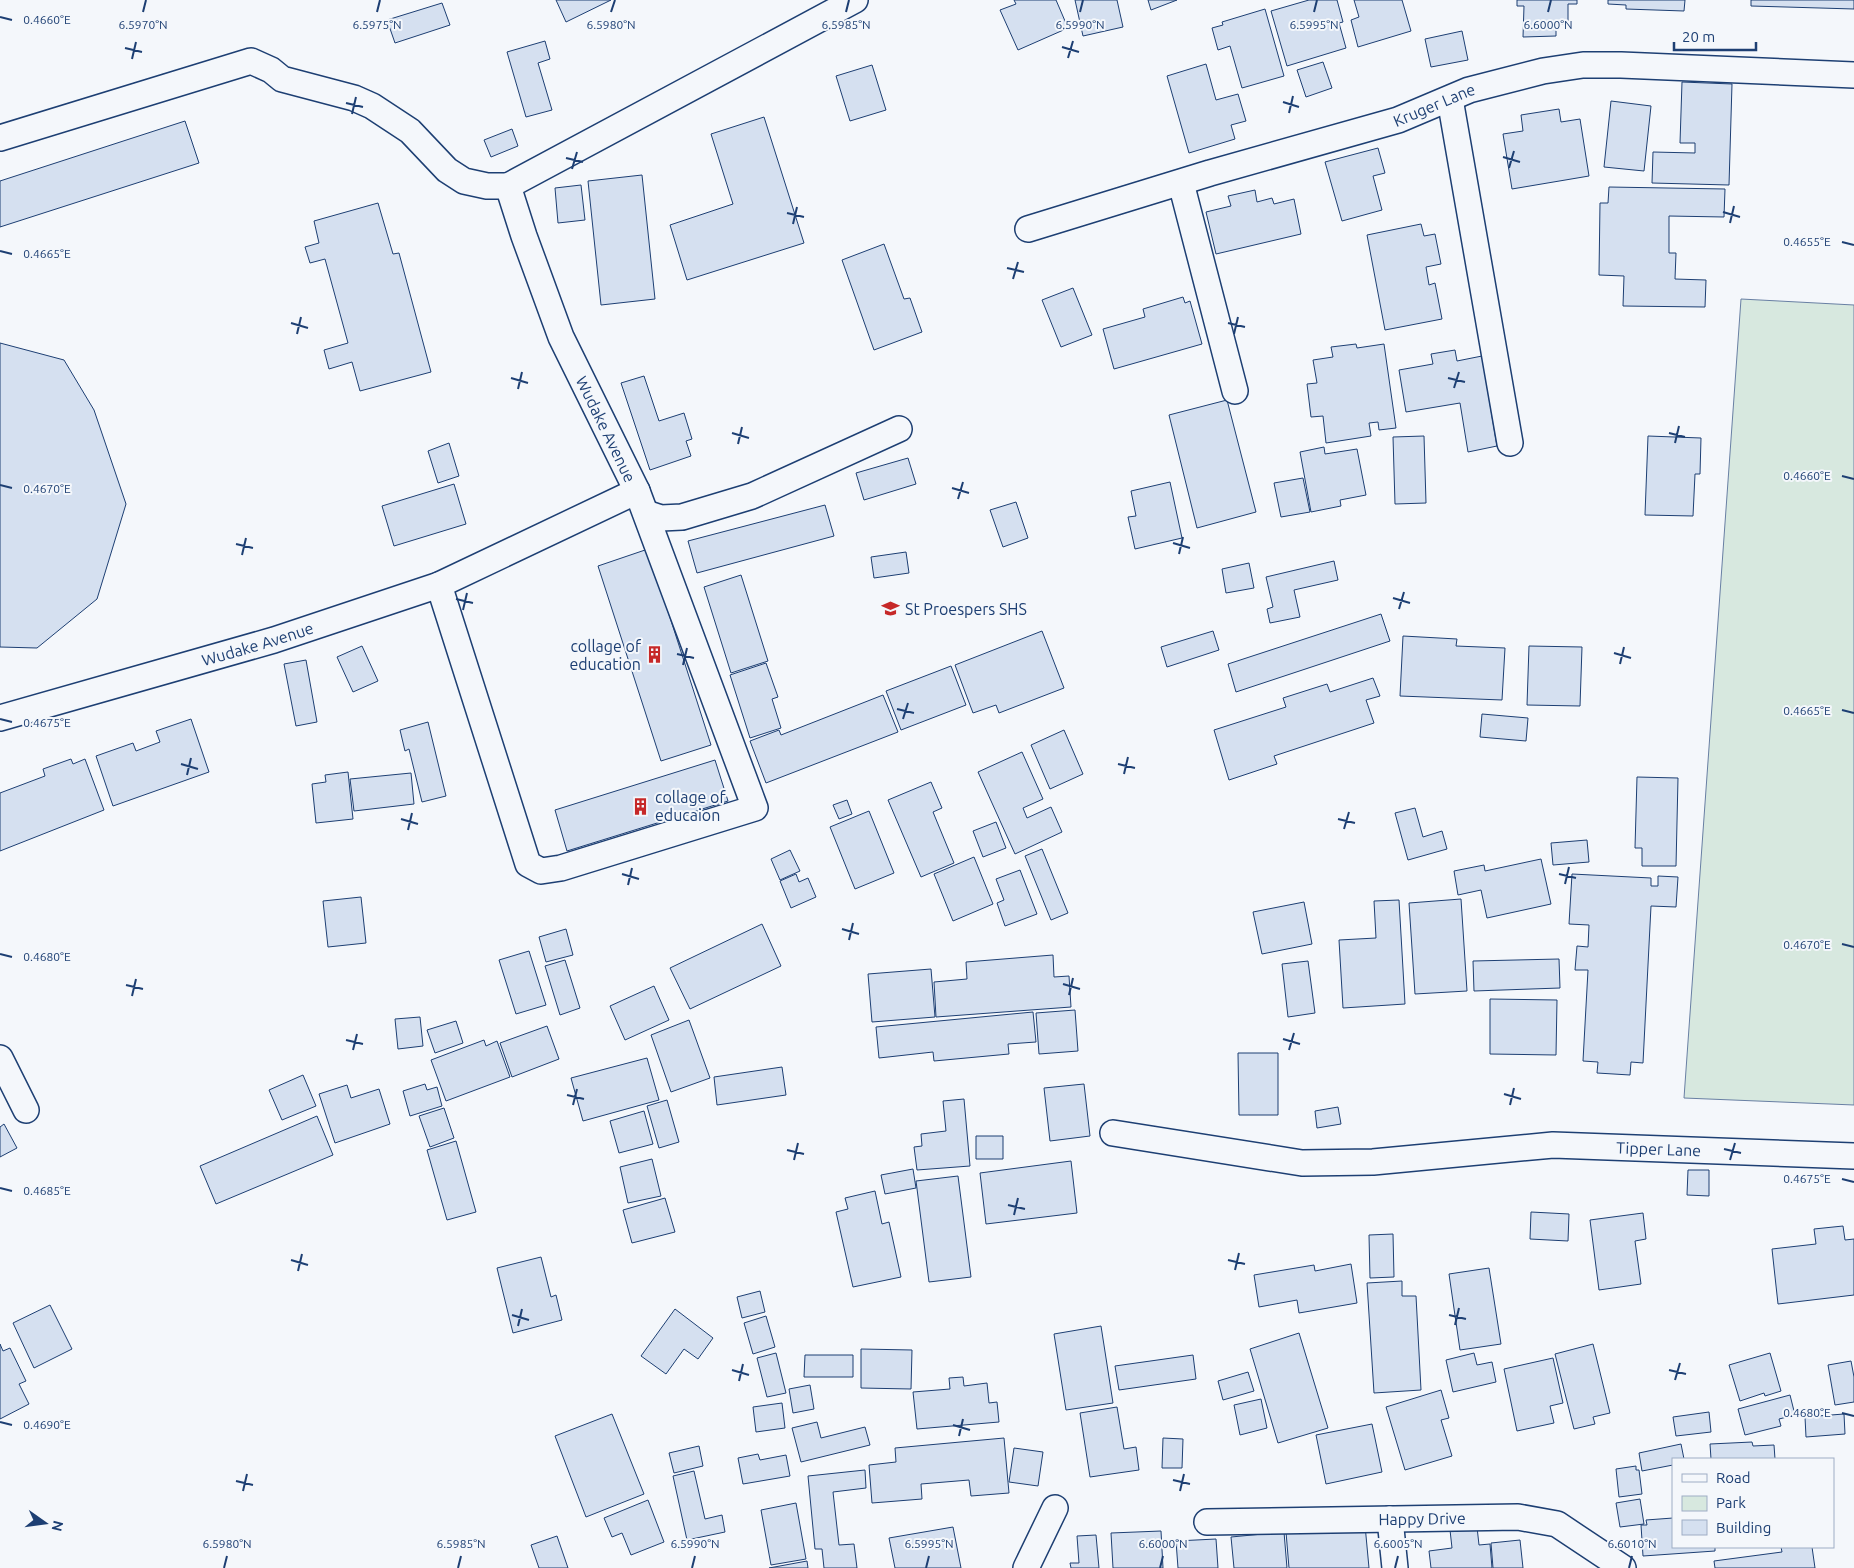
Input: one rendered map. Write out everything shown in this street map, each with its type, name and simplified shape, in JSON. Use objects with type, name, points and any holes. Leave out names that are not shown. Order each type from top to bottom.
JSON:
[{"type":"street","points":[[0,138],[251,61],[271,70],[282,79],[354,98],[372,106],[410,131],[446,170],[464,181],[486,186],[508,186],[818,10],[856,0]]},
{"type":"street","name":"Kruger Lane","points":[[1028,229],[1398,120],[1469,90],[1542,71],[1583,65],[1854,74]]},
{"type":"street","points":[[1450,99],[1510,443]]},
{"type":"street","points":[[1181,183],[1235,391]]},
{"type":"street","name":"Wudake Avenue","points":[[0,718],[274,640],[439,585],[642,502],[561,338],[508,186]]},
{"type":"street","points":[[642,502],[661,518],[682,517],[752,496],[899,429]]},
{"type":"street","points":[[439,585],[528,864],[541,871],[561,868],[755,808],[642,502]]},
{"type":"street","points":[[0,1058],[26,1110]]},
{"type":"street","name":"Tipper Lane","points":[[1113,1133],[1302,1163],[1373,1162],[1553,1145],[1854,1156]]},
{"type":"street","points":[[1026,1568],[1055,1508]]},
{"type":"street","name":"Happy Drive","points":[[1207,1522],[1518,1516],[1557,1524],[1622,1568]]},
{"type":"street","points":[[1390,1519],[1394,1568]]},
{"type":"green space","points":[[1741,299],[1854,305],[1854,1105],[1684,1098]]},
{"type":"building","points":[[556,0],[611,0],[566,22]]},
{"type":"building","points":[[1014,0],[1056,0],[1068,28],[1018,50],[1000,10],[1016,4]]},
{"type":"building","points":[[1075,0],[1117,0],[1123,27],[1083,36]]},
{"type":"building","points":[[1148,0],[1177,0],[1151,10]]},
{"type":"building","points":[[1309,0],[1337,0],[1343,22],[1339,23],[1346,48],[1287,66],[1271,11]]},
{"type":"building","points":[[1354,0],[1402,0],[1411,31],[1358,47],[1351,20],[1359,17]]},
{"type":"building","points":[[1517,0],[1577,0],[1577,4],[1568,4],[1568,24],[1556,24],[1556,36],[1523,37],[1524,6],[1517,6]]},
{"type":"building","points":[[1608,0],[1685,0],[1684,11],[1626,9],[1626,5],[1608,4]]},
{"type":"building","points":[[1751,0],[1854,0],[1854,9],[1751,6]]},
{"type":"building","points":[[442,3],[450,25],[395,43],[387,20]]},
{"type":"building","points":[[1265,9],[1284,76],[1242,88],[1230,46],[1218,50],[1212,28],[1223,25],[1222,22]]},
{"type":"building","points":[[1462,31],[1468,60],[1431,67],[1425,39]]},
{"type":"building","points":[[545,41],[550,59],[538,63],[552,110],[526,117],[507,52]]},
{"type":"building","points":[[1323,62],[1332,88],[1306,97],[1297,70]]},
{"type":"building","points":[[1206,64],[1216,100],[1238,94],[1246,121],[1231,125],[1235,139],[1189,153],[1167,76]]},
{"type":"building","points":[[872,65],[886,110],[850,121],[836,76]]},
{"type":"building","points":[[1682,82],[1732,84],[1729,185],[1652,183],[1653,152],[1695,153],[1695,143],[1680,143]]},
{"type":"building","points":[[1611,101],[1651,106],[1644,171],[1604,167]]},
{"type":"building","points":[[1559,109],[1561,122],[1580,119],[1589,176],[1512,189],[1503,134],[1523,131],[1521,115]]},
{"type":"building","points":[[764,117],[804,243],[687,280],[670,225],[733,204],[711,134]]},
{"type":"building","points":[[185,121],[199,163],[0,227],[0,181]]},
{"type":"building","points":[[512,129],[518,146],[491,157],[484,140]]},
{"type":"building","points":[[1378,148],[1385,173],[1373,176],[1382,210],[1342,221],[1325,162]]},
{"type":"building","points":[[642,175],[655,299],[601,305],[588,181]]},
{"type":"building","points":[[581,185],[585,220],[558,223],[555,188]]},
{"type":"building","points":[[1609,187],[1725,189],[1724,217],[1669,216],[1669,253],[1676,253],[1675,279],[1706,280],[1705,307],[1623,306],[1624,276],[1599,275],[1600,203],[1608,203]]},
{"type":"building","points":[[1255,190],[1257,202],[1272,198],[1274,204],[1294,199],[1301,234],[1216,254],[1206,212],[1231,206],[1228,196]]},
{"type":"building","points":[[378,203],[393,254],[399,253],[431,372],[360,391],[352,362],[329,369],[324,350],[348,343],[325,259],[310,263],[305,247],[319,243],[314,221]]},
{"type":"building","points":[[1421,224],[1424,236],[1435,234],[1441,264],[1426,267],[1429,285],[1435,283],[1442,319],[1385,330],[1367,235]]},
{"type":"building","points":[[884,244],[904,299],[910,298],[922,332],[874,350],[842,260]]},
{"type":"building","points":[[1073,288],[1092,335],[1061,347],[1042,300]]},
{"type":"building","points":[[1183,297],[1185,303],[1190,301],[1202,344],[1114,369],[1103,329],[1145,317],[1143,309]]},
{"type":"building","points":[[0,343],[64,360],[94,410],[126,504],[97,599],[37,648],[0,647]]},
{"type":"building","points":[[1356,344],[1357,348],[1384,344],[1396,428],[1379,430],[1378,422],[1369,423],[1371,436],[1326,443],[1323,416],[1311,417],[1307,384],[1317,383],[1313,360],[1333,357],[1331,347]]},
{"type":"building","points":[[1455,350],[1457,361],[1482,356],[1497,446],[1468,452],[1460,403],[1406,412],[1399,370],[1433,364],[1431,354]]},
{"type":"building","points":[[644,376],[659,421],[684,413],[692,439],[686,441],[691,456],[650,470],[621,383]]},
{"type":"building","points":[[1227,400],[1256,512],[1197,528],[1169,415]]},
{"type":"building","points":[[1424,436],[1426,503],[1395,504],[1393,437]]},
{"type":"building","points":[[1648,436],[1701,438],[1700,474],[1695,474],[1693,516],[1645,515]]},
{"type":"building","points":[[449,443],[459,476],[438,483],[428,451]]},
{"type":"building","points":[[1324,447],[1325,454],[1357,449],[1366,495],[1340,500],[1341,506],[1311,512],[1300,452]]},
{"type":"building","points":[[908,458],[916,484],[864,500],[856,473]]},
{"type":"building","points":[[1303,478],[1310,512],[1281,517],[1274,483]]},
{"type":"building","points":[[1170,482],[1182,538],[1135,549],[1128,517],[1136,516],[1131,491]]},
{"type":"building","points":[[454,484],[466,524],[394,546],[382,506]]},
{"type":"building","points":[[1016,502],[1028,538],[1003,547],[990,510]]},
{"type":"building","points":[[825,505],[834,536],[697,573],[688,541]]},
{"type":"building","name":"collage of education","points":[[648,549],[711,745],[661,761],[598,566]]},
{"type":"building","points":[[906,552],[909,573],[874,578],[871,557]]},
{"type":"building","points":[[1334,561],[1338,580],[1294,590],[1300,617],[1270,623],[1267,609],[1273,607],[1266,577]]},
{"type":"building","points":[[1249,563],[1254,588],[1226,593],[1222,569]]},
{"type":"building","points":[[741,575],[768,661],[731,673],[704,587]]},
{"type":"building","points":[[1381,614],[1390,641],[1236,692],[1228,664]]},
{"type":"building","points":[[1042,631],[1064,688],[999,713],[996,705],[973,713],[955,665]]},
{"type":"building","points":[[1213,631],[1219,650],[1167,667],[1161,647]]},
{"type":"building","points":[[1403,636],[1457,639],[1456,646],[1505,648],[1502,700],[1400,696]]},
{"type":"building","points":[[362,646],[378,681],[353,692],[337,657]]},
{"type":"building","points":[[1529,646],[1582,647],[1580,706],[1527,705]]},
{"type":"building","points":[[306,660],[317,722],[296,726],[284,664]]},
{"type":"building","points":[[766,663],[778,697],[772,699],[781,728],[750,738],[730,675]]},
{"type":"building","points":[[951,666],[966,705],[901,730],[886,691]]},
{"type":"building","points":[[1373,678],[1380,696],[1366,700],[1374,723],[1274,756],[1277,764],[1229,780],[1214,730],[1286,707],[1283,698],[1327,684],[1330,692]]},
{"type":"building","points":[[883,695],[898,732],[766,783],[750,741],[779,730],[781,735]]},
{"type":"building","points":[[1482,714],[1528,718],[1526,741],[1480,737]]},
{"type":"building","points":[[191,719],[209,772],[113,806],[96,756],[133,743],[136,751],[160,742],[156,731]]},
{"type":"building","points":[[428,722],[446,796],[422,802],[409,749],[405,751],[400,730]]},
{"type":"building","points":[[1064,730],[1083,774],[1050,789],[1031,745]]},
{"type":"building","points":[[1022,752],[1043,799],[1023,808],[1027,818],[1051,807],[1062,832],[1015,854],[978,772]]},
{"type":"building","points":[[71,759],[73,764],[85,759],[104,810],[0,851],[0,793],[45,776],[43,769]]},
{"type":"building","name":"collage of educaion","points":[[715,760],[728,801],[567,851],[555,810]]},
{"type":"building","points":[[348,772],[353,819],[316,823],[312,784],[326,782],[325,775]]},
{"type":"building","points":[[411,773],[414,804],[354,811],[350,779]]},
{"type":"building","points":[[1637,777],[1678,778],[1676,866],[1642,866],[1642,848],[1635,848]]},
{"type":"building","points":[[931,782],[942,808],[933,812],[954,863],[921,877],[888,800]]},
{"type":"building","points":[[847,800],[852,814],[839,819],[833,805]]},
{"type":"building","points":[[1415,808],[1423,837],[1442,831],[1447,849],[1408,860],[1395,813]]},
{"type":"building","points":[[869,811],[894,873],[855,889],[830,827]]},
{"type":"building","points":[[996,822],[1006,848],[983,857],[973,831]]},
{"type":"building","points":[[1587,840],[1589,862],[1553,865],[1551,843]]},
{"type":"building","points":[[1042,849],[1068,913],[1051,920],[1025,856]]},
{"type":"building","points":[[790,850],[800,871],[780,880],[771,859]]},
{"type":"building","points":[[974,857],[993,904],[953,921],[934,874]]},
{"type":"building","points":[[1541,859],[1551,904],[1487,918],[1481,890],[1458,895],[1454,871],[1484,865],[1485,871]]},
{"type":"building","points":[[1020,870],[1037,914],[1005,926],[997,903],[1004,900],[996,879]]},
{"type":"building","points":[[796,874],[799,882],[808,878],[816,897],[791,908],[780,881]]},
{"type":"building","points":[[1572,874],[1651,878],[1651,886],[1658,886],[1658,876],[1678,877],[1676,907],[1651,906],[1643,1063],[1631,1062],[1630,1075],[1597,1073],[1598,1062],[1583,1061],[1588,970],[1575,970],[1577,946],[1588,947],[1589,925],[1569,924]]},
{"type":"building","points":[[361,897],[366,943],[328,947],[323,901]]},
{"type":"building","points":[[1461,899],[1467,991],[1415,994],[1409,903]]},
{"type":"building","points":[[1399,900],[1405,1004],[1343,1008],[1339,940],[1376,938],[1374,901]]},
{"type":"building","points":[[1304,902],[1312,944],[1262,954],[1253,912]]},
{"type":"building","points":[[762,924],[781,966],[690,1009],[670,968]]},
{"type":"building","points":[[566,929],[573,955],[546,962],[539,937]]},
{"type":"building","points":[[529,951],[546,1005],[516,1014],[499,960]]},
{"type":"building","points":[[1053,955],[1054,977],[1069,976],[1071,1007],[936,1017],[934,982],[967,979],[966,962]]},
{"type":"building","points":[[1559,959],[1560,988],[1474,991],[1473,961]]},
{"type":"building","points":[[565,960],[580,1008],[560,1015],[545,966]]},
{"type":"building","points":[[1308,961],[1315,1013],[1288,1017],[1282,964]]},
{"type":"building","points":[[931,969],[935,1017],[872,1022],[868,974]]},
{"type":"building","points":[[654,986],[669,1020],[625,1040],[610,1006]]},
{"type":"building","points":[[1490,999],[1557,1000],[1556,1055],[1490,1054]]},
{"type":"building","points":[[1075,1010],[1078,1051],[1039,1054],[1036,1013]]},
{"type":"building","points":[[1033,1012],[1036,1042],[1008,1044],[1009,1054],[934,1061],[933,1052],[879,1058],[876,1027]]},
{"type":"building","points":[[420,1017],[423,1046],[398,1049],[395,1019]]},
{"type":"building","points":[[689,1020],[710,1078],[671,1092],[651,1035]]},
{"type":"building","points":[[456,1021],[463,1043],[435,1053],[427,1030]]},
{"type":"building","points":[[547,1026],[559,1059],[512,1077],[500,1043]]},
{"type":"building","points":[[484,1040],[486,1046],[497,1041],[510,1077],[446,1101],[431,1060]]},
{"type":"building","points":[[1238,1053],[1278,1053],[1278,1115],[1239,1115]]},
{"type":"building","points":[[647,1058],[659,1100],[583,1121],[571,1078]]},
{"type":"building","points":[[782,1067],[786,1095],[717,1105],[714,1077]]},
{"type":"building","points":[[303,1075],[316,1106],[282,1120],[269,1090]]},
{"type":"building","points":[[425,1084],[427,1090],[437,1087],[442,1106],[410,1116],[403,1091]]},
{"type":"building","points":[[1084,1084],[1090,1136],[1050,1141],[1044,1088]]},
{"type":"building","points":[[347,1085],[351,1098],[379,1089],[390,1124],[335,1143],[319,1094]]},
{"type":"building","points":[[964,1099],[970,1166],[917,1170],[914,1147],[922,1146],[921,1134],[946,1131],[943,1101]]},
{"type":"building","points":[[667,1100],[679,1142],[659,1148],[647,1106]]},
{"type":"building","points":[[1338,1107],[1341,1124],[1317,1128],[1315,1111]]},
{"type":"building","points":[[444,1108],[454,1138],[430,1147],[419,1116]]},
{"type":"building","points":[[644,1111],[653,1144],[619,1153],[610,1121]]},
{"type":"building","points":[[317,1116],[333,1155],[216,1204],[200,1166]]},
{"type":"building","points":[[4,1124],[17,1148],[0,1157],[0,1127]]},
{"type":"building","points":[[976,1136],[1003,1136],[1003,1159],[976,1159]]},
{"type":"building","points":[[456,1141],[476,1212],[447,1220],[427,1150]]},
{"type":"building","points":[[652,1159],[661,1196],[628,1203],[620,1167]]},
{"type":"building","points":[[1071,1161],[1077,1213],[986,1224],[980,1173]]},
{"type":"building","points":[[913,1169],[916,1188],[885,1194],[881,1175]]},
{"type":"building","points":[[1688,1170],[1709,1170],[1709,1196],[1687,1195]]},
{"type":"building","points":[[958,1176],[971,1277],[929,1282],[916,1181]]},
{"type":"building","points":[[875,1191],[882,1224],[889,1222],[901,1277],[853,1287],[836,1212],[848,1209],[845,1198]]},
{"type":"building","points":[[665,1198],[675,1232],[632,1243],[623,1210]]},
{"type":"building","points":[[1531,1212],[1569,1214],[1568,1241],[1530,1239]]},
{"type":"building","points":[[1643,1213],[1646,1239],[1635,1241],[1641,1284],[1599,1290],[1590,1220]]},
{"type":"building","points":[[1843,1226],[1845,1240],[1854,1239],[1854,1295],[1778,1304],[1772,1249],[1816,1244],[1814,1229]]},
{"type":"building","points":[[1393,1234],[1394,1277],[1370,1278],[1369,1235]]},
{"type":"building","points":[[541,1257],[551,1297],[556,1295],[562,1320],[513,1333],[497,1268]]},
{"type":"building","points":[[1351,1264],[1357,1303],[1299,1313],[1297,1300],[1259,1307],[1254,1275],[1314,1265],[1315,1271]]},
{"type":"building","points":[[1489,1268],[1501,1344],[1460,1350],[1449,1274]]},
{"type":"building","points":[[1402,1281],[1402,1296],[1416,1296],[1421,1390],[1374,1393],[1367,1283]]},
{"type":"building","points":[[760,1291],[765,1312],[742,1318],[737,1297]]},
{"type":"building","points":[[50,1305],[72,1349],[34,1368],[13,1323]]},
{"type":"building","points":[[675,1309],[713,1338],[698,1359],[684,1349],[666,1374],[641,1356]]},
{"type":"building","points":[[766,1316],[775,1347],[753,1354],[744,1323]]},
{"type":"building","points":[[1101,1326],[1113,1403],[1066,1410],[1054,1334]]},
{"type":"building","points":[[1299,1333],[1328,1428],[1278,1443],[1250,1349]]},
{"type":"building","points":[[0,1344],[3,1351],[10,1348],[26,1381],[19,1384],[29,1404],[0,1419]]},
{"type":"building","points":[[1593,1344],[1610,1413],[1593,1417],[1595,1424],[1574,1429],[1555,1354]]},
{"type":"building","points":[[861,1349],[912,1350],[911,1389],[861,1388]]},
{"type":"building","points":[[776,1353],[786,1393],[767,1397],[757,1358]]},
{"type":"building","points":[[1474,1353],[1477,1365],[1492,1362],[1496,1382],[1453,1392],[1446,1360]]},
{"type":"building","points":[[1770,1353],[1781,1391],[1765,1396],[1764,1393],[1740,1401],[1729,1365]]},
{"type":"building","points":[[805,1355],[853,1355],[853,1377],[804,1377]]},
{"type":"building","points":[[1193,1355],[1196,1379],[1119,1390],[1115,1366]]},
{"type":"building","points":[[1553,1358],[1563,1403],[1550,1406],[1554,1423],[1517,1431],[1504,1369]]},
{"type":"building","points":[[1851,1361],[1854,1377],[1854,1402],[1835,1405],[1828,1365]]},
{"type":"building","points":[[1248,1372],[1254,1391],[1223,1400],[1218,1381]]},
{"type":"building","points":[[963,1377],[964,1386],[987,1383],[989,1403],[997,1402],[999,1422],[917,1429],[913,1392],[950,1389],[949,1378]]},
{"type":"building","points":[[810,1385],[814,1409],[793,1413],[789,1389]]},
{"type":"building","points":[[1441,1390],[1449,1418],[1441,1420],[1452,1456],[1405,1470],[1386,1407]]},
{"type":"building","points":[[1790,1395],[1795,1415],[1779,1419],[1781,1426],[1745,1435],[1738,1409]]},
{"type":"building","points":[[1261,1399],[1267,1428],[1240,1435],[1234,1405]]},
{"type":"building","points":[[782,1403],[785,1428],[756,1432],[753,1407]]},
{"type":"building","points":[[1117,1407],[1124,1449],[1136,1447],[1139,1470],[1090,1477],[1080,1413]]},
{"type":"building","points":[[1709,1412],[1711,1432],[1676,1436],[1673,1417]]},
{"type":"building","points":[[612,1414],[644,1494],[586,1517],[555,1436]]},
{"type":"building","points":[[1844,1414],[1845,1434],[1806,1437],[1805,1417]]},
{"type":"building","points":[[817,1422],[821,1438],[865,1427],[870,1445],[801,1462],[792,1428]]},
{"type":"building","points":[[1372,1424],[1382,1472],[1326,1484],[1316,1435]]},
{"type":"building","points":[[1004,1438],[1009,1493],[971,1496],[969,1480],[921,1484],[922,1499],[872,1503],[869,1465],[896,1462],[895,1448]]},
{"type":"building","points":[[1163,1438],[1183,1439],[1182,1468],[1162,1468]]},
{"type":"building","points":[[1752,1442],[1753,1446],[1774,1445],[1775,1458],[1711,1458],[1710,1444]]},
{"type":"building","points":[[1681,1444],[1684,1458],[1672,1458],[1672,1465],[1642,1471],[1639,1453]]},
{"type":"building","points":[[699,1446],[703,1466],[674,1473],[669,1453]]},
{"type":"building","points":[[1014,1448],[1043,1452],[1038,1486],[1009,1482]]},
{"type":"building","points":[[758,1454],[760,1460],[786,1455],[790,1476],[743,1484],[738,1458]]},
{"type":"building","points":[[1636,1466],[1636,1470],[1639,1470],[1642,1494],[1619,1497],[1616,1469]]},
{"type":"building","points":[[865,1470],[866,1488],[833,1492],[839,1545],[854,1544],[857,1568],[824,1568],[822,1549],[815,1549],[808,1476]]},
{"type":"building","points":[[694,1471],[705,1519],[722,1515],[725,1532],[687,1540],[673,1476]]},
{"type":"building","points":[[1640,1499],[1644,1524],[1620,1527],[1616,1503]]},
{"type":"building","points":[[648,1500],[664,1542],[631,1555],[622,1533],[612,1537],[604,1518]]},
{"type":"building","points":[[796,1503],[806,1559],[771,1565],[761,1510]]},
{"type":"building","points":[[1672,1518],[1672,1548],[1715,1548],[1715,1551],[1643,1556],[1641,1525],[1647,1525],[1646,1520]]},
{"type":"building","points":[[1365,1525],[1369,1568],[1289,1568],[1286,1532]]},
{"type":"building","points":[[953,1527],[961,1568],[895,1568],[889,1538]]},
{"type":"building","points":[[1477,1527],[1479,1545],[1490,1544],[1492,1568],[1431,1568],[1429,1551],[1452,1548],[1450,1530]]},
{"type":"building","points":[[1161,1531],[1163,1568],[1113,1568],[1111,1533]]},
{"type":"building","points":[[1284,1532],[1287,1568],[1234,1568],[1231,1537]]},
{"type":"building","points":[[1096,1535],[1099,1568],[1071,1568],[1070,1563],[1079,1563],[1077,1536]]},
{"type":"building","points":[[557,1536],[568,1568],[539,1568],[531,1545]]},
{"type":"building","points":[[1216,1539],[1218,1568],[1178,1568],[1176,1541]]},
{"type":"building","points":[[1520,1540],[1523,1568],[1493,1568],[1491,1543]]},
{"type":"building","points":[[1781,1548],[1812,1548],[1815,1568],[1715,1568],[1714,1561],[1782,1552]]},
{"type":"building","points":[[807,1561],[808,1568],[769,1568]]},
{"type":"place","name":"St Proespers SHS","points":[[891,609]]},
{"type":"place","name":"collage of education","points":[[655,655]]},
{"type":"place","name":"collage of educaion","points":[[641,806]]}]
